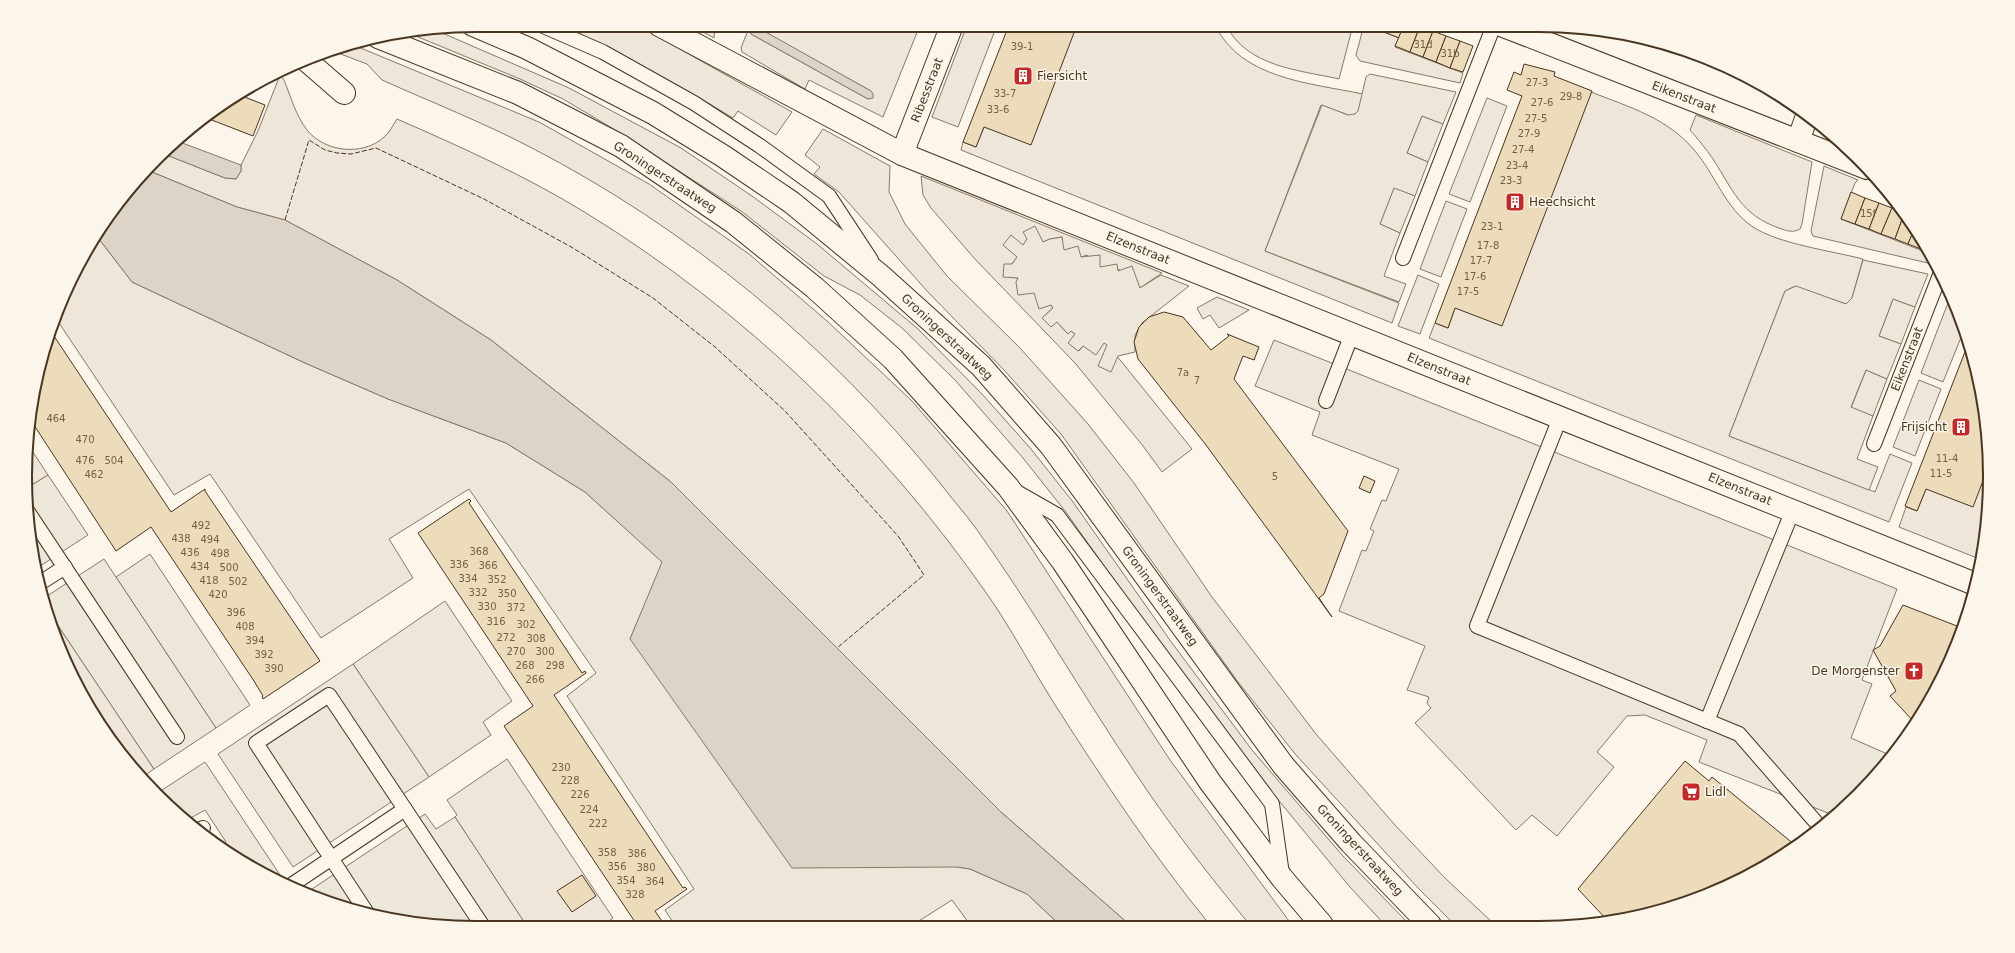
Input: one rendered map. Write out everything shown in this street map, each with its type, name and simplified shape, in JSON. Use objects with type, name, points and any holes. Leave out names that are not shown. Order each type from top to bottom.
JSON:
[{"type":"main road","name":"Groningerstraatweg","points":[[489,32],[527,48],[653,112],[723,156],[791,202],[881,276],[981,366],[1051,446],[1282,764],[1351,843],[1426,921]]},
{"type":"main road","points":[[672,32],[902,154]]},
{"type":"main road","name":"Ribesstraat","points":[[902,154],[949,32]]},
{"type":"main road","name":"Eikenstraat","points":[[1519,32],[1854,163]]},
{"type":"main road","name":"Groningerstraatweg","points":[[389,41],[518,93],[621,146],[733,222],[815,288],[892,359],[1008,487],[1063,562],[1210,782],[1282,878],[1319,921]]},
{"type":"main road","points":[[311,64],[344,93]]},
{"type":"main road","points":[[1798,141],[1805,121]]},
{"type":"main road","name":"Elzenstraat","points":[[902,154],[1970,582]]},
{"type":"lane","name":"Groningerstraatweg","points":[[558,32],[603,52],[694,103],[760,146],[823,191],[829,196],[881,276]]},
{"type":"lane","points":[[1403,258],[1491,32]]},
{"type":"lane","name":"Eikenstraat","points":[[1874,444],[1938,281]]},
{"type":"lane","points":[[1326,401],[1352,334]]},
{"type":"lane","points":[[1560,418],[1477,626],[1739,734],[1817,823]]},
{"type":"lane","name":"Groningerstraatweg","points":[[1008,487],[1057,515],[1272,804],[1282,878]]},
{"type":"lane","points":[[1706,721],[1793,510]]},
{"type":"lane","points":[[35,522],[177,737]]},
{"type":"lane","points":[[45,580],[65,567]]},
{"type":"lane","points":[[363,906],[256,743],[329,695],[479,921]]},
{"type":"lane","points":[[296,882],[405,809]]},
{"type":"shaded area","points":[[576,32],[649,32],[792,112],[776,135],[738,111],[733,118],[648,69]]},
{"type":"shaded area","points":[[703,32],[714,32],[714,38]]},
{"type":"shaded area","points":[[747,32],[750,32],[751,34],[868,99],[871,91],[764,32],[917,32],[883,117],[809,80],[805,89],[742,52],[741,48]]},
{"type":"shaded area","points":[[750,32],[766,32],[871,91],[873,98],[868,99],[751,34]]},
{"type":"shaded area","points":[[964,32],[994,32],[958,127],[932,117]]},
{"type":"shaded area","points":[[1071,32],[1220,32],[1227,43],[1242,57],[1259,68],[1300,82],[1363,94],[1358,112],[1351,116],[1321,105],[1265,251],[1399,303],[1392,323],[961,150],[963,142],[976,147],[984,127]]},
{"type":"shaded area","points":[[1230,32],[1351,32],[1339,79],[1291,69],[1275,64],[1260,58],[1247,50],[1235,39]]},
{"type":"shaded area","points":[[1362,32],[1384,32],[1399,38],[1395,47],[1463,73],[1460,83],[1360,61],[1356,55]]},
{"type":"shaded area","points":[[443,33],[569,88],[681,148],[752,196],[817,244],[918,329],[982,394],[1031,449],[1073,502],[1172,643],[1252,750],[1342,855],[1406,921],[1381,921],[1350,887],[1275,796],[1150,630],[1065,511],[1023,458],[955,380],[902,328],[860,295],[824,276],[741,211],[612,128],[563,99],[520,79],[416,36]]},
{"type":"shaded area","points":[[359,48],[539,122],[649,184],[749,254],[827,321],[912,401],[1007,511],[1170,760],[1289,921],[1247,921],[1164,815],[1117,746],[1017,589],[971,521],[897,432],[803,337],[752,294],[645,214],[588,179],[530,147],[382,80],[367,64],[340,54]]},
{"type":"shaded area","points":[[1370,74],[1456,92],[1443,124],[1422,116],[1407,153],[1428,162],[1415,196],[1394,188],[1380,224],[1400,233],[1384,276],[1406,284],[1399,302],[1265,251],[1322,105],[1348,115],[1355,114],[1358,111],[1366,77]]},
{"type":"shaded area","points":[[282,77],[303,125],[315,138],[336,148],[359,149],[370,146],[381,140],[389,132],[397,119],[517,174],[563,199],[644,251],[700,292],[754,336],[806,383],[855,432],[902,484],[946,538],[996,607],[1089,758],[1168,871],[1207,921],[1125,921],[1001,812],[671,482],[491,340],[397,280],[285,220],[237,207],[152,172],[169,156],[225,178],[236,179],[241,171],[241,165],[258,131],[279,79]]},
{"type":"shaded area","points":[[1591,92],[1647,115],[1673,130],[1695,151],[1735,211],[1753,227],[1777,238],[1863,259],[1852,298],[1846,304],[1793,287],[1785,291],[1729,436],[1875,492],[1890,454],[1912,463],[1889,522],[1429,338],[1435,323],[1448,328],[1455,308]]},
{"type":"shaded area","points":[[1487,98],[1507,106],[1470,202],[1449,194]]},
{"type":"shaded area","points":[[1696,115],[1812,162],[1800,229],[1790,231],[1779,228],[1766,223],[1747,209],[1739,200],[1710,155],[1690,130]]},
{"type":"shaded area","points":[[1422,116],[1443,124],[1428,162],[1407,153]]},
{"type":"shaded area","points":[[823,129],[890,166],[889,192],[905,224],[947,276],[1020,348],[1088,424],[1134,483],[1212,597],[1316,734],[1394,824],[1445,878],[1491,921],[1451,921],[1419,889],[1296,755],[1238,682],[1061,434],[1004,370],[927,291],[839,192],[814,174],[820,167],[805,155]]},
{"type":"shaded area","points":[[182,143],[241,165],[241,171],[236,179],[225,178],[169,156]]},
{"type":"shaded area","points":[[1824,166],[1858,180],[1855,183],[1841,219],[1921,250],[1928,263],[1813,236],[1811,231]]},
{"type":"shaded area","points":[[152,172],[237,207],[285,220],[397,280],[491,340],[671,482],[1001,812],[1125,921],[1056,921],[1027,894],[970,869],[957,867],[792,868],[630,639],[662,562],[585,492],[506,443],[388,399],[305,363],[132,282],[100,241],[124,206]]},
{"type":"shaded area","points":[[921,176],[1162,273],[1140,288],[1120,270],[1100,267],[1087,255],[1081,257],[1063,251],[1062,237],[1043,242],[1027,239],[1017,257],[1003,276],[1018,278],[1018,282],[1051,305],[1053,308],[1043,317],[1057,322],[1068,334],[1071,331],[1075,334],[1069,343],[1079,351],[1083,346],[1104,343],[1108,345],[1192,449],[1162,472],[1143,446],[1075,363],[974,258],[931,208],[923,195]]},
{"type":"shaded area","points":[[1394,187],[1415,196],[1400,233],[1380,224]]},
{"type":"shaded area","points":[[1446,201],[1467,209],[1441,277],[1420,269]]},
{"type":"shaded area","points":[[1035,226],[1043,242],[1062,237],[1064,250],[1078,246],[1081,257],[1100,255],[1100,267],[1117,264],[1118,271],[1132,266],[1140,288],[1161,275],[1189,286],[1142,323],[1135,335],[1135,352],[1118,356],[1111,372],[1098,366],[1107,345],[1104,343],[1096,355],[1083,346],[1078,351],[1068,343],[1075,334],[1071,331],[1068,334],[1057,322],[1051,327],[1042,318],[1053,308],[1051,305],[1039,309],[1034,293],[1018,295],[1016,282],[1018,278],[1003,277],[1004,264],[1012,264],[1017,257],[1003,245],[1011,235],[1023,245],[1027,239],[1023,232]]},
{"type":"shaded area","points":[[100,241],[132,282],[305,363],[388,399],[506,443],[585,492],[663,562],[630,639],[957,867],[970,869],[1027,894],[1056,921],[967,921],[952,900],[919,921],[672,921],[665,910],[694,889],[567,696],[596,673],[469,489],[389,539],[413,578],[321,638],[210,474],[174,495],[60,324],[78,280]]},
{"type":"shaded area","points":[[1863,260],[1928,274],[1915,307],[1893,299],[1879,336],[1901,344],[1887,379],[1866,370],[1851,407],[1873,416],[1857,459],[1878,467],[1869,490],[1729,436],[1785,291],[1796,286],[1846,304],[1852,298]]},
{"type":"shaded area","points":[[1418,275],[1439,284],[1420,334],[1398,326]]},
{"type":"shaded area","points":[[1217,297],[1249,310],[1219,328],[1210,315],[1203,319],[1197,308]]},
{"type":"shaded area","points":[[1893,299],[1915,307],[1901,344],[1879,336]]},
{"type":"shaded area","points":[[1948,303],[1961,339],[1943,382],[1921,373]]},
{"type":"shaded area","points":[[1274,340],[1897,589],[1862,680],[1872,684],[1851,738],[1886,753],[1873,770],[1829,813],[1699,762],[1707,740],[1645,715],[1627,716],[1597,752],[1614,767],[1557,836],[1532,815],[1516,830],[1415,723],[1431,708],[1427,703],[1429,697],[1407,690],[1425,646],[1339,611],[1362,550],[1366,551],[1374,531],[1370,529],[1382,500],[1386,501],[1399,469],[1312,435],[1320,412],[1255,386]]},
{"type":"shaded area","points":[[1866,370],[1887,379],[1873,416],[1851,408]]},
{"type":"shaded area","points":[[1919,380],[1941,389],[1915,456],[1893,447]]},
{"type":"shaded area","points":[[33,452],[48,475],[32,485]]},
{"type":"shaded area","points":[[1983,467],[1982,506],[1975,557],[1899,527],[1906,507],[1917,511],[1926,489]]},
{"type":"shaded area","points":[[48,475],[88,535],[41,565],[36,535],[32,485]]},
{"type":"shaded area","points":[[150,554],[250,705],[216,728],[116,577]]},
{"type":"shaded area","points":[[104,559],[216,728],[154,769],[59,626],[48,595]]},
{"type":"shaded area","points":[[445,601],[512,701],[483,722],[491,735],[429,777],[353,664]]},
{"type":"shaded area","points":[[59,626],[154,769],[146,774],[107,723],[78,673]]},
{"type":"shaded area","points":[[353,664],[429,777],[293,867],[218,754]]},
{"type":"shaded area","points":[[507,759],[613,918],[609,921],[523,921],[455,817],[457,815],[447,800]]},
{"type":"shaded area","points":[[205,762],[280,875],[225,843],[205,810],[191,818],[161,790]]},
{"type":"shaded area","points":[[425,814],[436,829],[455,817],[523,921],[447,920],[418,917],[361,906],[312,889]]},
{"type":"building","name":"Fiersicht","points":[[1006,32],[1074,32],[1031,145],[984,127],[976,147],[963,142]]},
{"type":"building","points":[[1384,32],[1401,32],[1399,38]]},
{"type":"building","points":[[1401,32],[1418,32],[1410,52],[1395,46]]},
{"type":"building","points":[[1418,32],[1433,32],[1423,57],[1410,52]]},
{"type":"building","points":[[1433,32],[1446,36],[1436,62],[1423,57]]},
{"type":"building","points":[[1446,36],[1460,41],[1450,68],[1436,62]]},
{"type":"building","points":[[1460,41],[1473,46],[1463,72],[1450,68]]},
{"type":"building","name":"Heechsicht","points":[[1524,64],[1555,72],[1554,76],[1592,91],[1502,326],[1455,308],[1448,328],[1435,323],[1522,96],[1507,90],[1514,72],[1521,75]]},
{"type":"building","points":[[245,97],[265,105],[253,136],[212,120]]},
{"type":"building","points":[[1851,192],[1865,198],[1855,224],[1841,219]]},
{"type":"building","points":[[1865,198],[1879,203],[1869,229],[1855,224]]},
{"type":"building","points":[[1879,203],[1892,208],[1881,234],[1869,229]]},
{"type":"building","points":[[1892,208],[1902,221],[1895,239],[1881,234]]},
{"type":"building","points":[[1902,221],[1911,236],[1908,244],[1895,239]]},
{"type":"building","points":[[1911,236],[1920,248],[1908,244]]},
{"type":"building","points":[[1164,312],[1183,317],[1211,350],[1229,336],[1227,334],[1259,347],[1254,360],[1243,356],[1234,379],[1348,531],[1324,594],[1319,598],[1332,617],[1206,445],[1138,359],[1134,342],[1139,327],[1149,317]]},
{"type":"building","points":[[55,337],[171,512],[205,489],[320,661],[263,699],[263,696],[254,681],[151,527],[116,551],[35,427],[47,361]]},
{"type":"building","name":"Frijsicht","points":[[1965,352],[1974,390],[1982,447],[1983,481],[1973,507],[1926,489],[1917,511],[1905,506]]},
{"type":"building","points":[[1364,476],[1375,481],[1370,493],[1359,488]]},
{"type":"building","points":[[469,499],[471,501],[469,503],[582,673],[585,671],[586,673],[554,695],[683,888],[685,887],[687,889],[655,911],[662,921],[634,921],[504,726],[533,706],[418,533]]},
{"type":"building","name":"De Morgenster","points":[[1903,605],[1957,626],[1937,673],[1911,719],[1890,696],[1896,691],[1873,650],[1880,646]]},
{"type":"building","points":[[1685,761],[1709,781],[1712,777],[1791,842],[1761,861],[1735,875],[1709,887],[1654,906],[1603,916],[1578,889]]},
{"type":"building","points":[[582,875],[596,896],[572,912],[557,891]]},
{"type":"fence","points":[[285,220],[309,140],[325,150],[337,153],[351,154],[376,148],[484,199],[573,248],[653,298],[715,347],[785,411],[898,536],[924,575],[837,648]]},
{"type":"place","name":"Fiersicht","points":[[1023,76]]},
{"type":"place","name":"Heechsicht","points":[[1515,202]]},
{"type":"place","name":"Frijsicht","points":[[1961,427]]},
{"type":"place","name":"De Morgenster","points":[[1914,671]]},
{"type":"place","name":"Lidl","points":[[1691,792]]}]
